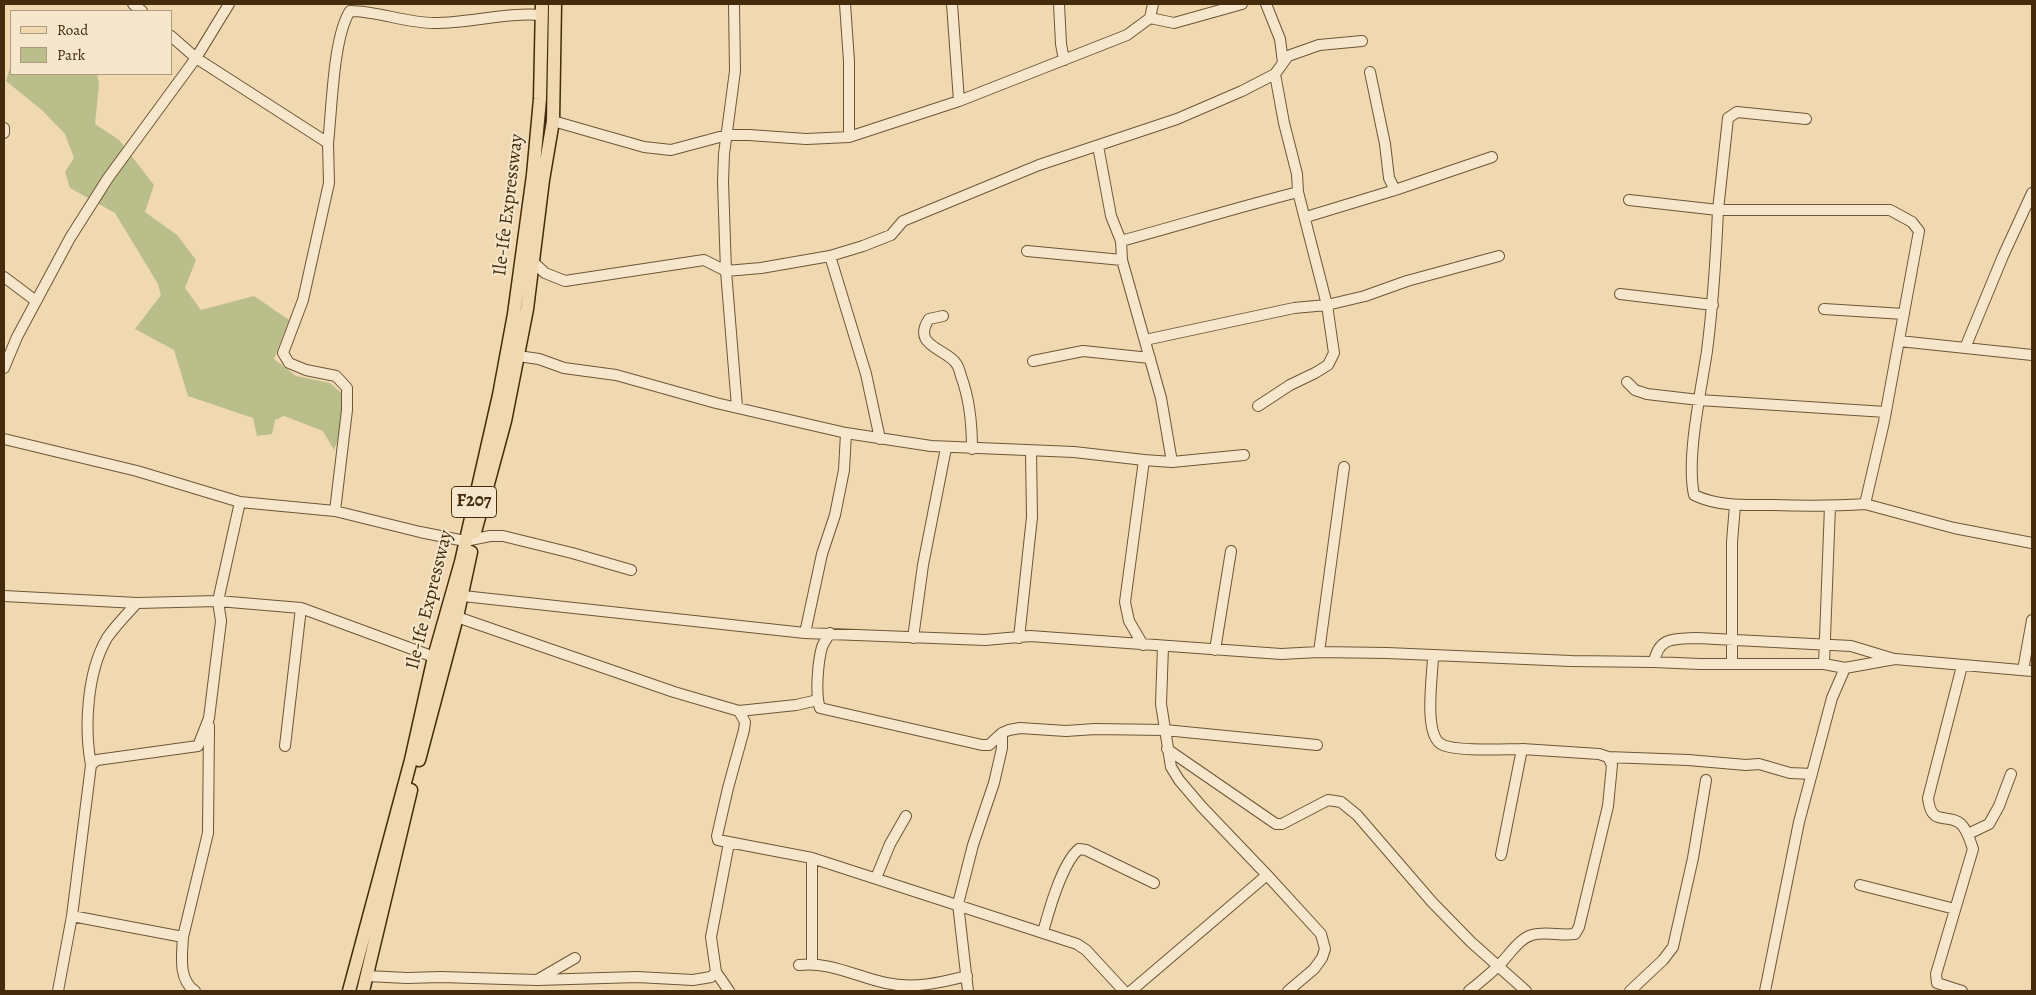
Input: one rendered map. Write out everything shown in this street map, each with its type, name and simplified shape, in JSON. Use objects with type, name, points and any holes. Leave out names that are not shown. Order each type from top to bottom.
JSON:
[{"type":"main road","name":"Ile-Ife Expressway","points":[[363,991],[416,772],[463,596],[469,541],[499,395],[522,292],[533,262],[543,180],[553,121],[555,4]]},
{"type":"main road","name":"Ile-Ife Expressway","points":[[349,991],[411,760],[434,657],[461,562],[505,421],[518,356],[522,292],[540,108],[542,9]]},
{"type":"street","points":[[4,368],[36,301],[70,238],[108,178],[196,58],[229,4]]},
{"type":"street","points":[[734,4],[735,71],[724,154],[723,182],[726,271],[737,407]]},
{"type":"street","points":[[846,4],[849,61],[849,137]]},
{"type":"street","points":[[952,4],[959,101]]},
{"type":"street","points":[[1059,4],[1061,44],[1064,60]]},
{"type":"street","points":[[553,121],[644,147],[671,150],[727,135],[806,139],[849,137],[959,101],[1128,35],[1150,18],[1153,4]]},
{"type":"street","points":[[1150,18],[1174,23],[1242,4]]},
{"type":"street","points":[[1266,4],[1280,39],[1283,63]]},
{"type":"street","points":[[335,511],[347,410],[347,388],[336,376],[306,370],[289,362],[283,353],[303,300],[330,183],[328,143],[339,44],[344,20],[350,11],[364,11],[433,23],[520,8],[542,9]]},
{"type":"street","points":[[172,37],[196,58],[328,143]]},
{"type":"street","points":[[533,262],[545,273],[565,281],[704,260],[726,271],[761,268],[830,256],[891,235],[903,221],[1039,164],[1177,119],[1242,91],[1275,74],[1288,56],[1319,45],[1362,41]]},
{"type":"street","points":[[1370,72],[1385,144],[1389,178],[1395,190]]},
{"type":"street","points":[[1258,406],[1290,385],[1328,365],[1334,354],[1327,305],[1306,217],[1298,192],[1297,174],[1284,123],[1275,74]]},
{"type":"street","points":[[1806,119],[1737,112],[1728,118],[1718,210],[1713,305],[1694,447],[1692,485],[1694,496],[1708,502],[1735,505],[1830,506],[1865,504],[1954,528],[2032,542]]},
{"type":"street","points":[[4,128],[4,133]]},
{"type":"street","points":[[1098,146],[1112,216],[1121,240],[1122,260],[1161,398],[1172,462]]},
{"type":"street","points":[[1306,217],[1395,190],[1492,157]]},
{"type":"street","points":[[1121,240],[1298,192]]},
{"type":"street","points":[[1965,348],[2003,256],[2032,193]]},
{"type":"street","points":[[1629,200],[1718,210],[1890,210],[1912,222],[1920,231],[1886,412],[1865,504]]},
{"type":"street","points":[[1027,251],[1122,260]]},
{"type":"street","points":[[830,256],[866,374],[880,439]]},
{"type":"street","points":[[1145,340],[1294,308],[1327,305],[1365,296],[1407,281],[1499,256]]},
{"type":"street","points":[[4,277],[36,301]]},
{"type":"street","points":[[1620,294],[1713,305]]},
{"type":"street","points":[[1824,309],[1904,314]]},
{"type":"street","points":[[943,316],[929,319],[925,325],[924,333],[926,340],[933,347],[956,362],[968,394],[972,449]]},
{"type":"street","points":[[1899,341],[2032,355]]},
{"type":"street","points":[[1034,361],[1083,350],[1150,358]]},
{"type":"street","points":[[518,356],[538,358],[564,368],[616,375],[716,403],[880,439],[946,448],[1074,452],[1172,462],[1244,455]]},
{"type":"street","points":[[1627,382],[1635,390],[1647,394],[1699,400],[1886,412]]},
{"type":"street","points":[[805,634],[822,554],[835,515],[844,470],[846,433]]},
{"type":"street","points":[[4,439],[137,471],[240,502],[335,511],[420,532],[469,541],[490,536],[503,536],[572,552],[631,570]]},
{"type":"street","points":[[913,638],[923,565],[946,448]]},
{"type":"street","points":[[1019,638],[1032,517],[1031,452]]},
{"type":"street","points":[[1142,645],[1129,621],[1125,602],[1144,460]]},
{"type":"street","points":[[1318,652],[1344,467]]},
{"type":"street","points":[[195,991],[189,987],[183,975],[183,937],[208,832],[209,718],[221,621],[218,601],[240,502]]},
{"type":"street","points":[[1732,664],[1732,542],[1735,505]]},
{"type":"street","points":[[1824,664],[1830,506]]},
{"type":"street","points":[[1215,650],[1231,551]]},
{"type":"street","points":[[4,596],[137,603],[218,601],[301,608],[434,657]]},
{"type":"street","points":[[463,596],[805,634],[830,633],[985,640],[1030,636],[1281,654],[1318,652],[1586,662],[1824,664],[1845,668],[1895,659]]},
{"type":"street","points":[[58,991],[72,916],[91,765],[87,744],[89,704],[97,660],[107,638],[137,603]]},
{"type":"street","points":[[285,746],[301,608]]},
{"type":"street","points":[[457,617],[674,692],[739,711],[796,705],[818,700]]},
{"type":"street","points":[[1654,662],[1656,650],[1662,643],[1697,638],[1851,646],[1895,659],[2028,671],[2032,620]]},
{"type":"street","points":[[830,633],[822,647],[818,700],[820,708],[827,710],[982,745],[989,745],[1002,733],[1020,728],[1066,731],[1095,729],[1165,730],[1317,745]]},
{"type":"street","points":[[1163,646],[1161,704],[1171,766],[1179,780],[1321,934],[1325,949],[1322,958],[1314,969],[1288,991]]},
{"type":"street","points":[[1433,655],[1431,719],[1435,738],[1440,743],[1456,748],[1522,749],[1599,754],[1608,757],[1688,760],[1746,765],[1758,764],[1790,773],[1812,774]]},
{"type":"street","points":[[1962,666],[1928,798],[1929,808],[1935,816],[1960,823],[1968,834],[1973,849],[1936,974],[1937,983],[1962,991]]},
{"type":"street","points":[[1764,991],[1799,822],[1832,698],[1845,668]]},
{"type":"street","points":[[739,711],[745,722],[744,730],[728,788],[717,836],[718,840],[812,858],[1077,944],[1086,950],[1124,991]]},
{"type":"street","points":[[91,765],[97,760],[198,746],[209,718]]},
{"type":"street","points":[[968,991],[958,904],[973,845],[994,783],[1002,748],[1002,733]]},
{"type":"street","points":[[1167,749],[1276,824],[1282,824],[1328,800],[1341,802],[1357,815],[1432,902],[1471,942],[1526,991]]},
{"type":"street","points":[[1501,855],[1522,749]]},
{"type":"street","points":[[1469,991],[1498,966],[1522,940],[1540,934],[1574,934],[1579,927],[1608,806],[1612,764],[1608,757]]},
{"type":"street","points":[[1968,834],[1989,824],[2000,806],[2011,774]]},
{"type":"street","points":[[1630,991],[1663,960],[1673,947],[1693,858],[1706,780]]},
{"type":"street","points":[[876,878],[890,844],[906,816]]},
{"type":"street","points":[[729,843],[715,908],[711,937],[716,972],[729,991]]},
{"type":"street","points":[[1044,932],[1059,883],[1074,853],[1079,849],[1086,850],[1154,883]]},
{"type":"street","points":[[812,858],[812,963]]},
{"type":"street","points":[[1131,991],[1267,875]]},
{"type":"street","points":[[1860,885],[1955,909]]},
{"type":"street","points":[[72,916],[183,937]]},
{"type":"street","points":[[537,980],[574,958]]},
{"type":"street","points":[[799,965],[812,963],[885,983],[911,987],[967,976]]},
{"type":"street","points":[[367,976],[537,980],[637,977],[693,980],[711,977],[716,972]]},
{"type":"green space","points":[[10,67],[10,75],[97,75],[99,84],[95,124],[119,140],[154,185],[145,212],[177,235],[196,260],[185,288],[201,310],[254,296],[289,320],[274,359],[296,376],[330,383],[342,394],[341,430],[334,450],[323,431],[284,416],[275,420],[272,434],[257,436],[253,418],[188,396],[174,350],[135,329],[161,295],[158,284],[115,213],[70,188],[65,172],[74,158],[65,134],[43,111],[6,81]]}]
